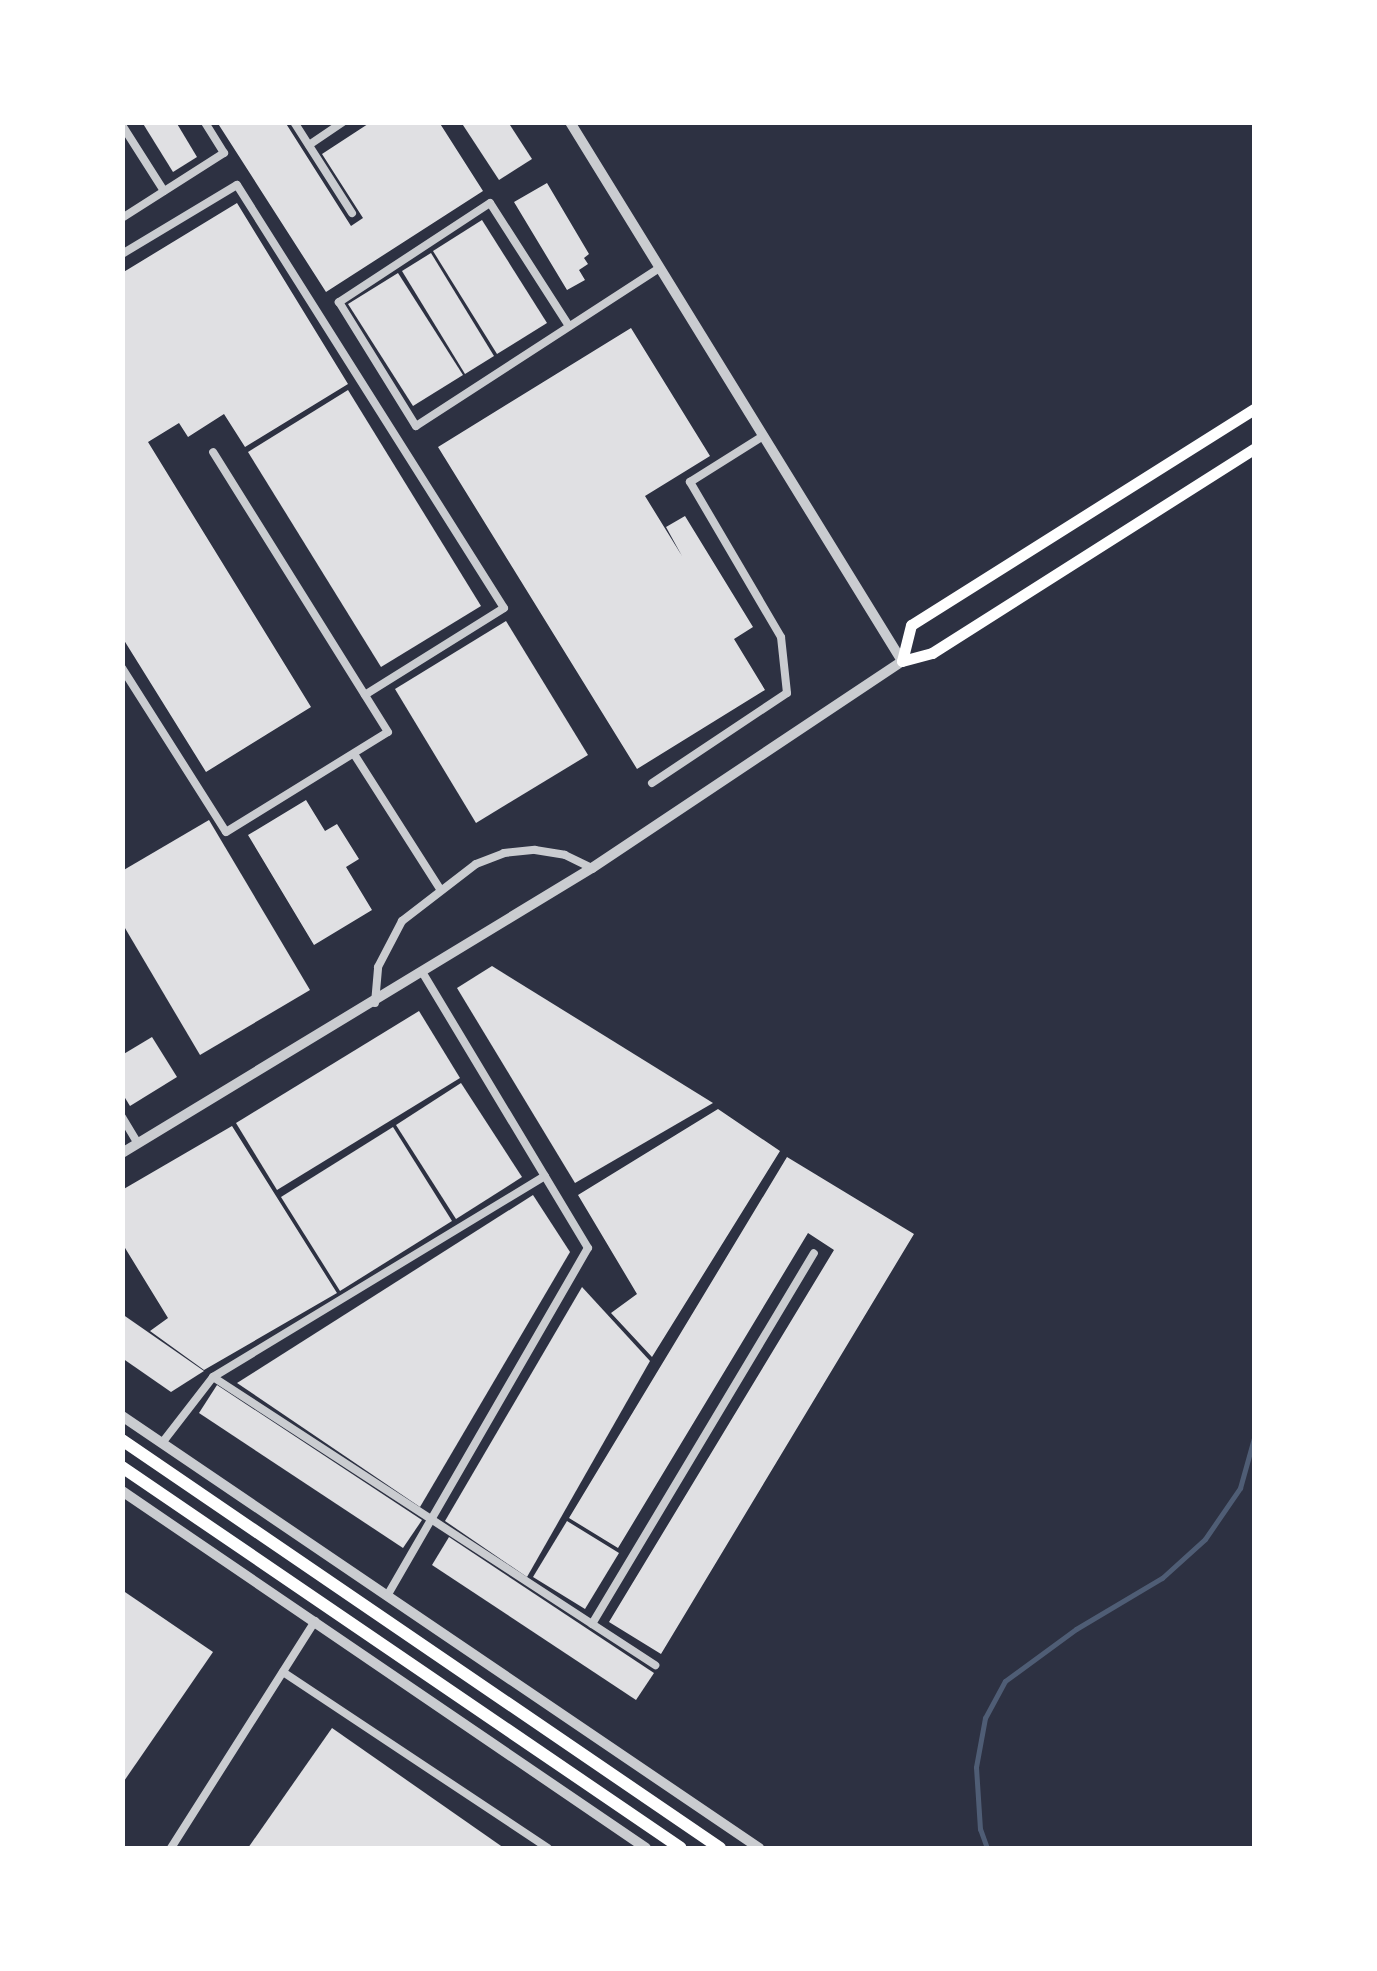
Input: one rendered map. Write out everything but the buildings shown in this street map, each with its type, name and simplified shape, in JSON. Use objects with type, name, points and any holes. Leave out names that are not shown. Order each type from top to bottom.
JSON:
[{"type":"main road","points":[[1254,409],[910,625],[902,662],[932,654],[1254,450]]},
{"type":"main road","points":[[122,1440],[720,1848]]},
{"type":"main road","points":[[122,1467],[680,1848]]},
{"type":"street","points":[[122,218],[224,153],[205,122]]},
{"type":"street","points":[[294,122],[352,213]]},
{"type":"street","points":[[309,145],[344,122]]},
{"type":"street","points":[[122,1154],[592,868],[902,662],[570,122]]},
{"type":"street","points":[[122,126],[164,191]]},
{"type":"street","points":[[122,254],[238,185],[504,608],[365,694]]},
{"type":"street","points":[[569,326],[490,203],[338,302],[416,426],[659,268]]},
{"type":"street","points":[[652,783],[786,693],[781,636],[690,482],[763,436]]},
{"type":"street","points":[[122,668],[226,832],[388,732],[213,452]]},
{"type":"street","points":[[354,754],[440,889]]},
{"type":"street","points":[[375,1003],[378,967],[392,934],[413,909],[476,864],[520,850],[550,852],[592,868]]},
{"type":"street","points":[[388,1596],[588,1248],[423,973]]},
{"type":"street","points":[[122,1117],[138,1144]]},
{"type":"street","points":[[162,1443],[214,1377],[545,1176]]},
{"type":"street","points":[[592,1624],[814,1253]]},
{"type":"street","points":[[214,1377],[655,1664]]},
{"type":"street","points":[[122,1416],[760,1848]]},
{"type":"street","points":[[122,1491],[646,1848]]},
{"type":"street","points":[[171,1848],[315,1622]]},
{"type":"street","points":[[283,1672],[548,1848]]},
{"type":"waterway","points":[[987,1848],[980,1829],[976,1767],[985,1718],[1005,1681],[1076,1629],[1162,1578],[1205,1539],[1240,1488],[1254,1438]]}]
